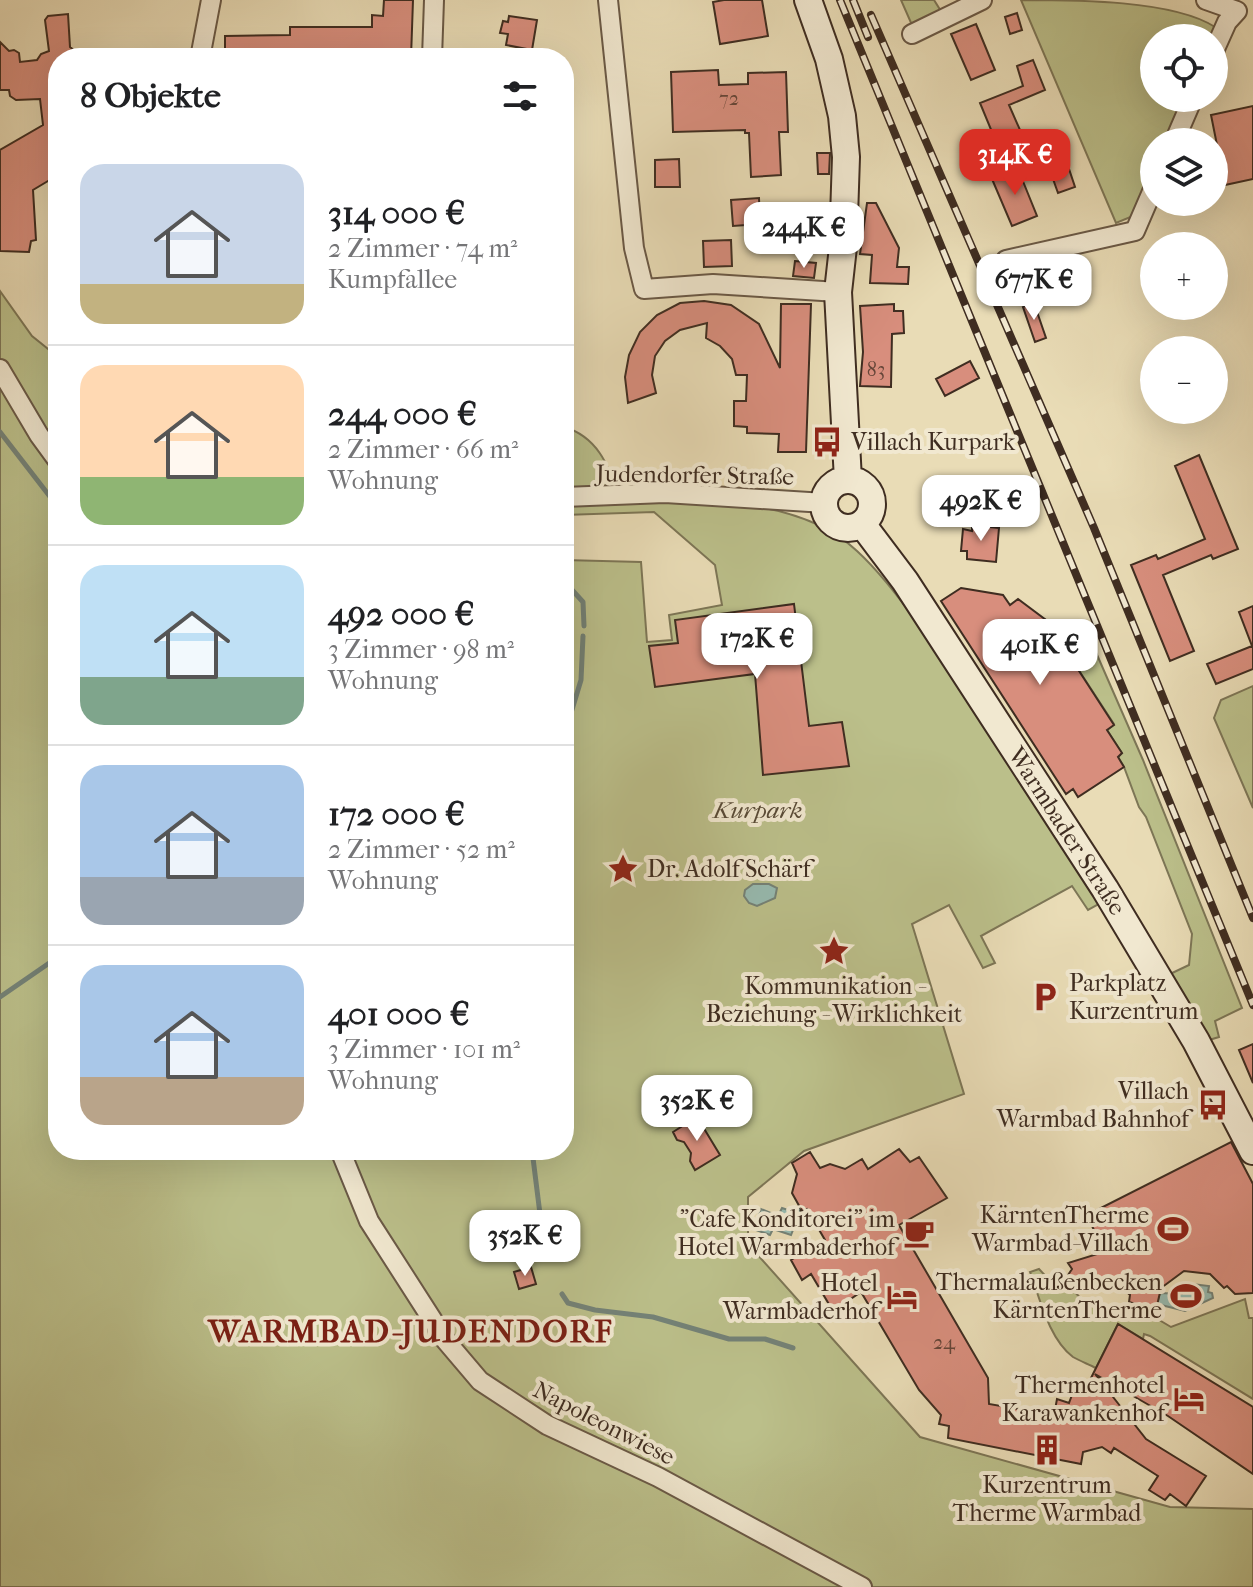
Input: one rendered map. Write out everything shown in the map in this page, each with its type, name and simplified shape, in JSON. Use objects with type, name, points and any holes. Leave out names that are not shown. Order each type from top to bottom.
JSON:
[{"type":"street","points":[[202,48],[211,0]]},
{"type":"street","points":[[432,48],[434,0]]},
{"type":"street","points":[[608,0],[634,248],[644,289],[713,284],[838,292]]},
{"type":"street","points":[[808,0],[829,59],[842,116],[846,188],[838,292],[848,480]]},
{"type":"street","points":[[912,34],[982,0]]},
{"type":"street","points":[[1206,0],[1245,10]]},
{"type":"street","points":[[1226,24],[1245,10]]},
{"type":"street","points":[[1006,260],[1135,231],[1141,216]]},
{"type":"street","points":[[0,369],[48,447]]},
{"type":"street","points":[[848,480],[862,485],[871,497],[871,512],[862,524],[851,528],[838,526],[828,517],[825,503],[829,490],[848,480]]},
{"type":"street","name":"Judendorfer Straße","points":[[574,497],[665,493],[825,503]]},
{"type":"street","name":"Warmbader Straße","points":[[862,524],[905,581],[1114,902],[1196,1041],[1253,1151]]},
{"type":"street","name":"Napoleonwiese","points":[[344,1160],[369,1221],[446,1341],[480,1381],[547,1425],[658,1477],[862,1587]]},
{"type":"green space","points":[[901,0],[934,0],[944,16],[912,25]]},
{"type":"green space","points":[[1021,0],[1123,3],[1175,11],[1209,24],[1140,24],[1140,112],[1178,112],[1171,128],[1140,128],[1140,200],[1133,216],[1116,223]]},
{"type":"green space","name":"Kurpark","points":[[0,291],[32,336],[48,349],[48,1160],[574,1160],[574,560],[641,562],[647,642],[672,640],[669,615],[722,605],[715,565],[654,512],[574,515],[574,431],[586,438],[601,455],[621,499],[714,502],[776,510],[833,533],[857,551],[883,578],[921,627],[1099,904],[1088,910],[1072,886],[981,936],[995,963],[983,968],[949,905],[912,924],[964,1094],[804,1151],[748,1197],[748,1244],[920,1437],[1170,1507],[1253,1509],[1253,1587],[0,1587]]},
{"type":"green space","points":[[1046,620],[1067,629],[1084,625],[1143,760],[1242,1008],[1215,1021],[1219,1037],[1209,1040],[1170,974],[1189,965],[1192,934],[1146,817],[1118,757],[1122,753],[1107,730],[1114,724]]},
{"type":"green space","points":[[1253,686],[1253,808],[1214,718],[1221,700]]},
{"type":"green space","points":[[1039,1269],[1056,1287],[1064,1280],[1083,1301],[1106,1315],[1154,1317],[1171,1327],[1245,1299],[1249,1318],[1253,1318],[1253,1399],[1150,1336],[1144,1334],[1143,1339],[1118,1324],[1096,1368],[1073,1357],[1058,1340],[1046,1318],[1030,1272]]},
{"type":"water","points":[[753,884],[769,884],[777,888],[775,898],[757,906],[749,903],[744,896],[745,890]]},
{"type":"water","points":[[800,1207],[791,1235],[773,1229],[770,1235],[753,1229],[761,1209],[778,1216],[782,1208],[791,1211]]},
{"type":"water","name":"Thermalaußenbecken KärntenTherme","points":[[1184,1283],[1209,1286],[1208,1292],[1212,1293],[1213,1298],[1185,1311],[1157,1304],[1160,1293],[1182,1294]]},
{"type":"building","points":[[384,0],[413,0],[411,48],[225,48],[225,36],[290,35],[290,27],[372,27],[372,15],[383,16]]},
{"type":"building","points":[[762,0],[768,36],[720,44],[713,2]]},
{"type":"building","points":[[1017,13],[1022,30],[1010,34],[1005,17]]},
{"type":"building","points":[[68,14],[71,48],[49,48],[45,20],[48,16]]},
{"type":"building","points":[[509,16],[537,20],[532,48],[506,45],[508,34],[500,33],[503,21],[508,22]]},
{"type":"building","points":[[976,24],[995,70],[971,80],[951,34]]},
{"type":"building","points":[[0,42],[9,51],[19,53],[20,62],[37,60],[48,51],[48,181],[33,190],[36,240],[31,241],[29,252],[0,251],[0,150],[43,125],[40,99],[16,100],[10,96],[9,90],[0,90]]},
{"type":"building","points":[[1033,60],[1045,90],[1009,105],[1024,139],[999,149],[980,103],[1023,86],[1017,66]]},
{"type":"building","points":[[718,70],[719,85],[748,84],[748,73],[786,72],[788,132],[779,132],[781,175],[751,177],[749,133],[745,130],[673,132],[671,72]]},
{"type":"building","points":[[1253,106],[1253,179],[1228,184],[1228,128],[1214,128],[1211,115]]},
{"type":"building","points":[[1060,142],[1075,187],[1058,193],[1042,148]]},
{"type":"building","points":[[817,153],[830,153],[829,174],[818,174]]},
{"type":"building","points":[[679,159],[680,187],[655,187],[655,160]]},
{"type":"building","points":[[1018,169],[1037,216],[1012,226],[992,179]]},
{"type":"building","points":[[759,198],[760,224],[733,226],[731,200]]},
{"type":"building","points":[[867,203],[876,203],[899,248],[897,267],[909,267],[908,284],[870,283],[872,255],[860,254]]},
{"type":"building","points":[[803,209],[823,209],[823,234],[803,234]]},
{"type":"building","points":[[731,240],[732,266],[704,267],[703,241]]},
{"type":"building","points":[[795,261],[816,263],[814,278],[793,276]]},
{"type":"building","points":[[704,301],[731,305],[759,324],[780,368],[781,304],[811,304],[806,452],[778,452],[779,434],[747,433],[747,427],[734,426],[734,401],[746,401],[747,375],[736,375],[732,359],[720,346],[706,338],[707,323],[680,330],[665,341],[655,356],[652,375],[656,393],[628,403],[625,377],[629,355],[640,332],[657,315],[680,303]]},
{"type":"building","points":[[1034,303],[1046,338],[1035,342],[1023,307]]},
{"type":"building","points":[[894,304],[894,311],[903,311],[904,333],[892,334],[891,387],[860,386],[863,352],[860,306]]},
{"type":"building","points":[[970,361],[979,378],[945,396],[936,379]]},
{"type":"building","points":[[1199,455],[1238,549],[1213,559],[1211,555],[1163,575],[1194,651],[1170,661],[1131,565],[1156,555],[1158,559],[1205,539],[1175,466]]},
{"type":"building","points":[[972,525],[999,528],[996,562],[967,559],[967,551],[961,551],[963,529],[972,531]]},
{"type":"building","points":[[961,588],[1003,595],[1010,605],[1018,599],[1046,620],[1114,725],[1107,730],[1122,753],[1118,757],[1124,767],[1078,797],[1073,789],[1066,794],[941,601]]},
{"type":"building","points":[[794,604],[809,726],[842,722],[849,766],[763,775],[755,674],[655,687],[649,646],[678,643],[675,620]]},
{"type":"building","points":[[1253,606],[1253,669],[1216,684],[1207,664],[1252,646],[1239,612]]},
{"type":"building","points":[[1253,1044],[1253,1083],[1239,1050]]},
{"type":"building","points":[[697,1117],[720,1155],[695,1170],[690,1161],[691,1153],[673,1132]]},
{"type":"building","name":"KärntenTherme Warmbad-Villach","points":[[1231,1142],[1253,1184],[1253,1293],[1235,1294],[1210,1274],[1184,1271],[1161,1288],[1156,1310],[1129,1302],[1130,1295],[1115,1281],[1089,1289],[1080,1287],[1068,1275],[1072,1269],[1068,1263],[1104,1252],[1087,1215]]},
{"type":"building","points":[[899,1149],[910,1162],[919,1157],[947,1198],[899,1225],[988,1378],[989,1404],[1054,1415],[1057,1399],[1069,1403],[1072,1395],[1088,1384],[1118,1324],[1253,1407],[1253,1474],[1168,1416],[1095,1374],[1146,1439],[1206,1476],[1186,1506],[1170,1494],[1165,1500],[1149,1490],[1158,1476],[1114,1448],[1111,1453],[1102,1447],[1083,1452],[1081,1464],[948,1438],[949,1426],[939,1424],[941,1415],[919,1390],[861,1292],[833,1311],[811,1274],[802,1280],[791,1260],[825,1240],[807,1209],[802,1211],[792,1193],[797,1174],[792,1163],[810,1152],[820,1168],[830,1164],[845,1169],[862,1159],[868,1169]]},
{"type":"building","points":[[531,1267],[536,1284],[519,1289],[514,1272]]},
{"type":"waterway","points":[[0,432],[48,494]]},
{"type":"waterway","points":[[574,592],[583,602],[584,626]]},
{"type":"waterway","points":[[574,703],[581,680],[583,636]]},
{"type":"waterway","points":[[0,997],[48,964]]},
{"type":"waterway","points":[[533,1160],[544,1246]]},
{"type":"waterway","points":[[562,1294],[568,1303],[595,1310],[653,1317],[729,1339],[765,1339],[793,1348]]},
{"type":"railway","points":[[840,0],[1253,1005]]},
{"type":"railway","points":[[853,0],[868,37]]},
{"type":"railway","points":[[871,15],[1094,528],[1253,918]]},
{"type":"place","name":"Villach Kurpark","points":[[827,442]]},
{"type":"place","name":"Dr. Adolf Schärf","points":[[623,869]]},
{"type":"place","name":"Kommunikation - Beziehung - Wirklichkeit","points":[[834,951]]},
{"type":"place","name":"Parkplatz Kurzentrum","points":[[1045,997]]},
{"type":"place","name":"Villach Warmbad Bahnhof","points":[[1213,1105]]},
{"type":"place","name":"KärntenTherme Warmbad-Villach","points":[[1173,1229]]},
{"type":"place","name":"\"Cafe Konditorei\" im Hotel Warmbaderhof","points":[[919,1233]]},
{"type":"place","name":"Thermalaußenbecken KärntenTherme","points":[[1186,1296]]},
{"type":"place","name":"Hotel Warmbaderhof","points":[[902,1297]]},
{"type":"place","name":"Thermenhotel Karawankenhof","points":[[1189,1399]]},
{"type":"place","name":"Kurzentrum Therme Warmbad","points":[[1047,1450]]},
{"type":"district","name":"WARMBAD-JUDENDORF","points":[[411,1331]]}]
